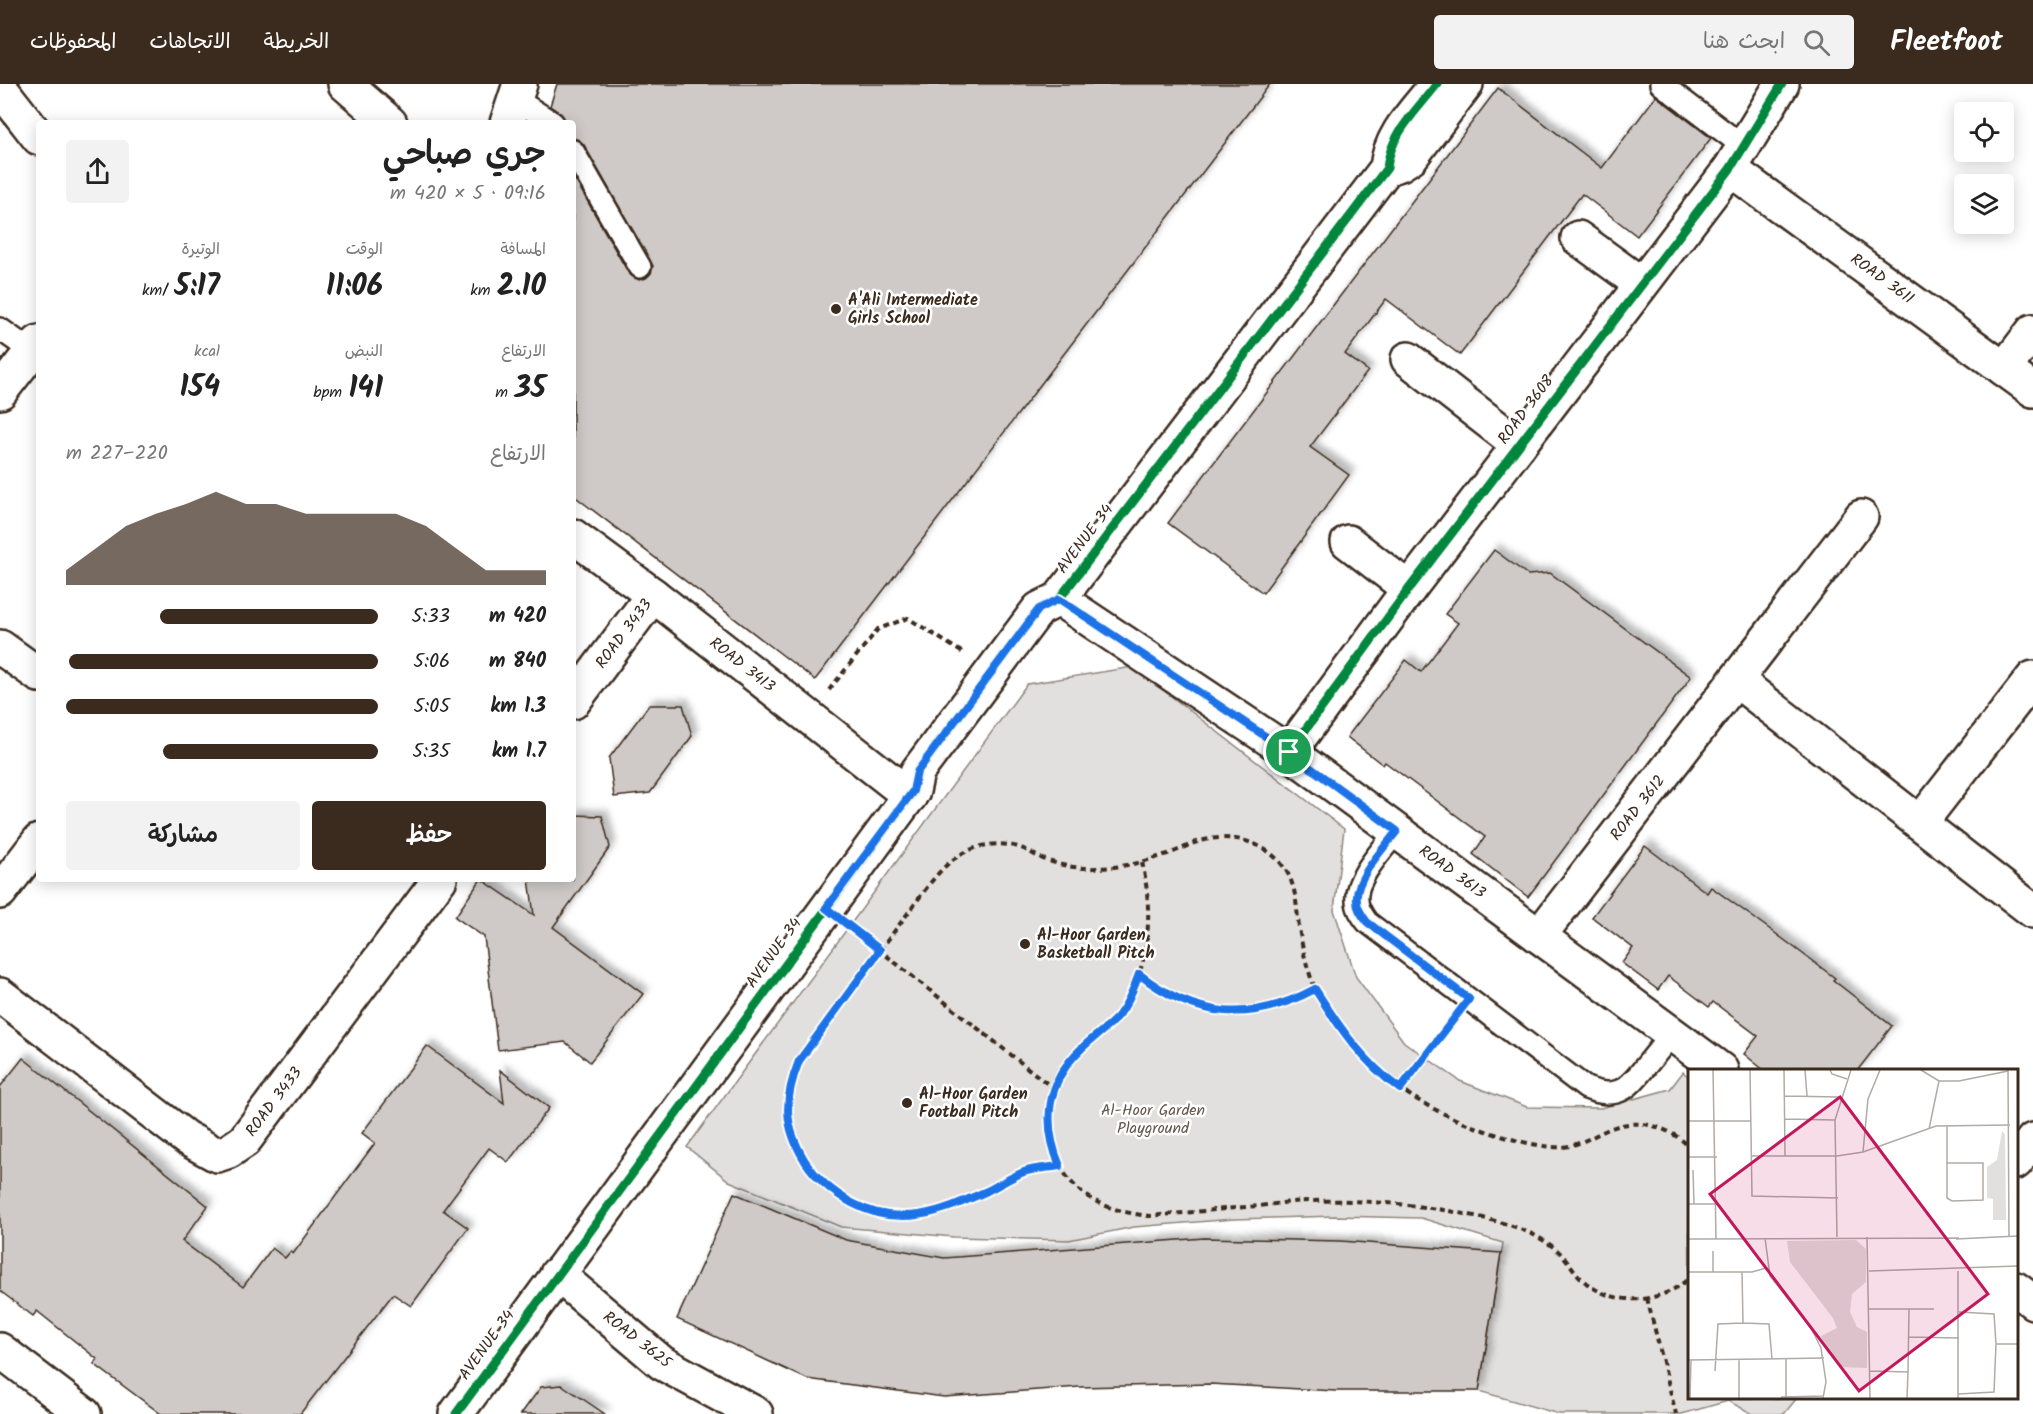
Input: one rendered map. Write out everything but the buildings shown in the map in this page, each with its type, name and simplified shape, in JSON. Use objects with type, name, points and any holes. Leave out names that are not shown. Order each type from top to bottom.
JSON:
[{"type":"street","points":[[345,84],[387,120]]},
{"type":"street","name":"AVENUE 34","points":[[456,1414],[911,794],[917,772],[1039,609],[1059,599],[1387,168],[1388,155],[1393,142],[1437,84]]},
{"type":"street","name":"AVENUE 34","points":[[1387,168],[1411,157],[1466,84]]},
{"type":"street","name":"ROAD 3608","points":[[1289,752],[1737,158],[1782,84]]},
{"type":"street","points":[[0,88],[36,134]]},
{"type":"street","name":"ROAD 3611","points":[[1737,158],[2033,390]]},
{"type":"street","points":[[1578,238],[1641,284]]},
{"type":"street","points":[[2004,369],[2033,330]]},
{"type":"street","points":[[0,392],[35,347]]},
{"type":"street","points":[[1408,358],[1519,446]]},
{"type":"street","name":"ROAD 3612","points":[[1539,936],[1861,518]]},
{"type":"street","name":"ROAD 3413","points":[[576,538],[911,794]]},
{"type":"street","points":[[1348,542],[1409,590]]},
{"type":"street","name":"ROAD 3433","points":[[576,698],[653,595]]},
{"type":"street","name":"AVENUE 34","points":[[911,794],[932,784],[1051,631],[1057,622],[1060,610],[1059,599]]},
{"type":"street","name":"ROAD 3613","points":[[1059,599],[1289,752],[1718,1069]]},
{"type":"street","points":[[0,647],[36,673]]},
{"type":"street","points":[[1920,823],[2033,678]]},
{"type":"street","points":[[1736,680],[2033,911]]},
{"type":"street","points":[[0,892],[36,845]]},
{"type":"street","name":"ROAD 3433","points":[[0,995],[186,1138],[217,1155],[229,1151],[244,1141],[438,882]]},
{"type":"street","points":[[2018,1159],[2033,1140]]},
{"type":"street","name":"ROAD 3625","points":[[557,1274],[662,1363],[756,1414]]},
{"type":"street","points":[[2018,1291],[2033,1302]]},
{"type":"street","points":[[0,1350],[84,1414]]},
{"type":"lane","points":[[1661,84],[1737,158]]},
{"type":"lane","points":[[514,102],[547,120]]},
{"type":"lane","points":[[576,156],[640,267]]},
{"type":"lane","points":[[0,329],[35,347]]},
{"type":"lane","points":[[1397,831],[1360,882],[1356,900],[1359,912],[1367,922],[1586,1088],[1598,1093],[1611,1094],[1623,1090],[1633,1082],[1672,1034]]},
{"type":"path","points":[[808,716],[878,629],[908,618],[992,672]]},
{"type":"path","points":[[1060,1166],[1025,1172],[940,1211],[919,1216],[898,1216],[868,1210],[840,1196],[820,1180],[795,1145],[788,1125],[787,1103],[791,1081],[799,1061],[939,873],[969,850],[988,845],[1021,848],[1043,859],[1068,867],[1093,868],[1142,862],[1213,838],[1232,838],[1250,842],[1266,850],[1280,863],[1290,878],[1296,892],[1297,921],[1303,950],[1315,989],[1343,1033],[1365,1059],[1400,1089],[1416,1100],[1456,1120],[1541,1145],[1567,1147],[1579,1144],[1612,1128],[1630,1124],[1649,1125],[1667,1130],[1688,1147]]},
{"type":"path","points":[[1142,862],[1149,904],[1148,936],[1139,974],[1130,997],[1118,1016],[1080,1050],[1064,1069],[1054,1089],[1049,1111],[1049,1130],[1060,1166],[1071,1182],[1085,1195],[1102,1205],[1125,1213],[1149,1216],[1311,1201],[1350,1201],[1447,1212],[1505,1224],[1526,1231],[1546,1242],[1563,1256],[1589,1285],[1605,1294],[1622,1299],[1639,1300],[1657,1297],[1673,1290],[1688,1278]]},
{"type":"path","points":[[826,908],[1054,1089]]},
{"type":"path","points":[[1139,974],[1158,989],[1179,1000],[1225,1011],[1272,1008],[1315,989]]},
{"type":"path","points":[[1400,1089],[1469,999]]},
{"type":"path","points":[[1647,1298],[1676,1414]]},
{"type":"green space","name":"Al-Hoor Garden Playground","points":[[1133,667],[1344,829],[1334,910],[1356,977],[1404,1042],[1460,1081],[1527,1107],[1601,1108],[1670,1089],[1683,1072],[1688,1076],[1688,1399],[1796,1399],[1784,1414],[1753,1414],[1728,1401],[1682,1414],[1559,1414],[1479,1391],[1503,1243],[1421,1218],[1335,1216],[1234,1219],[1134,1227],[1069,1240],[954,1237],[841,1227],[729,1181],[687,1147],[1027,684]]},
{"type":"cycle path","points":[[456,1414],[913,791],[917,772],[1039,609],[1059,599],[1387,168],[1393,144],[1399,133],[1437,84]]},
{"type":"cycle path","points":[[1289,752],[1409,589],[1730,169],[1782,84]]},
{"type":"place","name":"A'Ali Intermediate Girls School","points":[[836,309]]},
{"type":"place","name":"Al-Hoor Garden Basketball Pitch","points":[[1025,944]]},
{"type":"place","name":"Al-Hoor Garden Football Pitch","points":[[907,1103]]},
{"type":"route","points":[[1059,599],[1289,752],[1397,831],[1363,877],[1356,900],[1359,912],[1367,922],[1469,999],[1400,1089],[1365,1059],[1343,1033],[1315,989],[1272,1008],[1225,1011],[1179,1000],[1158,989],[1139,974],[1130,997],[1118,1016],[1080,1050],[1064,1069],[1054,1089],[1049,1111],[1049,1130],[1060,1166],[1025,1172],[940,1211],[919,1216],[878,1213],[858,1206],[840,1196],[820,1180],[795,1145],[788,1125],[787,1103],[791,1081],[799,1061],[880,950],[826,908],[913,791],[917,772],[1039,609],[1059,599]]}]
